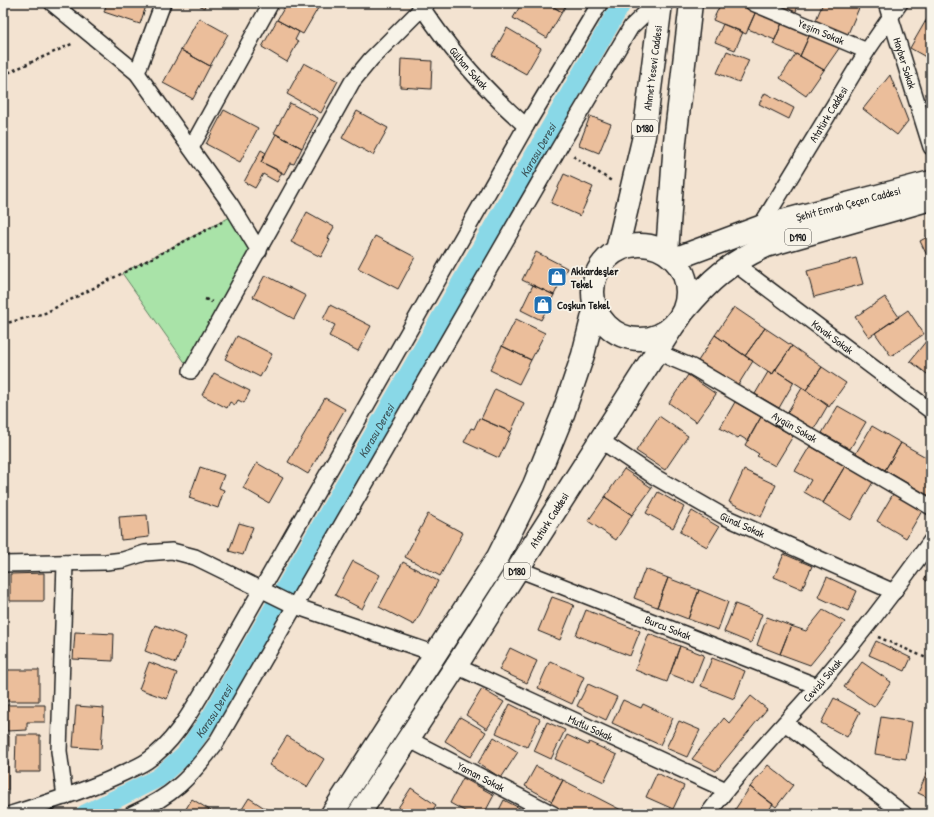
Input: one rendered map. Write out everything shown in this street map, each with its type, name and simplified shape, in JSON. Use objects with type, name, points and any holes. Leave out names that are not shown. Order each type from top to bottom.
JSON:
[{"type":"highway","name":"Ahmet Yesevi Caddesi","points":[[617,250],[644,136],[661,3]]},
{"type":"highway","points":[[678,319],[653,337],[639,339],[630,338],[621,335],[606,325],[595,307],[593,291],[596,275],[604,262],[617,250],[628,246],[641,244],[655,247],[671,256],[675,141],[691,3]]},
{"type":"highway","name":"Şehit Emrah Çeçen Caddesi","points":[[671,256],[760,228],[931,182]]},
{"type":"highway","name":"Şehit Emrah Çeçen Caddesi","points":[[678,319],[705,286],[742,257],[766,246],[931,199]]},
{"type":"highway","name":"Atatürk Caddesi","points":[[359,814],[456,666],[678,319],[687,302],[687,284],[684,274],[671,256]]},
{"type":"highway","name":"D180","points":[[332,814],[498,557],[534,485],[563,414],[583,355],[595,307]]},
{"type":"street","points":[[52,3],[137,73],[191,148],[259,251]]},
{"type":"street","points":[[137,73],[163,3]]},
{"type":"street","points":[[191,148],[271,3]]},
{"type":"street","points":[[11,814],[86,790],[147,761],[170,739],[208,682],[526,126],[600,3]]},
{"type":"street","points":[[132,814],[169,795],[182,785],[216,743],[559,148],[631,27],[656,3]]},
{"type":"street","name":"Yeşim Sokak","points":[[753,3],[867,51]]},
{"type":"street","name":"Hayber Sokak","points":[[886,3],[889,18],[931,147]]},
{"type":"street","name":"Atatürk Caddesi","points":[[760,228],[867,51],[900,3]]},
{"type":"street","points":[[191,371],[352,82],[371,59],[423,5]]},
{"type":"street","name":"Gülhan Sokak","points":[[423,5],[468,70],[496,100],[526,126]]},
{"type":"street","name":"Kavak Sokak","points":[[734,263],[931,411]]},
{"type":"street","name":"Aygün Sokak","points":[[657,352],[692,367],[931,507]]},
{"type":"street","name":"Günal Sokak","points":[[600,440],[656,477],[725,518],[894,592]]},
{"type":"street","name":"Cevizli Sokak","points":[[708,814],[726,790],[863,631],[894,592],[931,541]]},
{"type":"street","points":[[3,564],[106,562],[123,560],[145,553],[172,551],[194,557],[295,606],[436,654]]},
{"type":"street","points":[[65,563],[59,751],[65,797]]},
{"type":"street","name":"Burcu Sokak","points":[[518,569],[817,686]]},
{"type":"street","name":"Mutlu Sokak","points":[[456,666],[726,790]]},
{"type":"street","points":[[785,723],[904,814]]},
{"type":"street","name":"Yaman Sokak","points":[[408,739],[553,814]]},
{"type":"path","points":[[3,76],[91,35]]},
{"type":"path","points":[[559,148],[617,184],[631,190]]},
{"type":"path","points":[[3,324],[45,313],[236,214]]},
{"type":"path","points":[[863,631],[931,660]]},
{"type":"green space","points":[[236,214],[259,251],[191,371],[122,273]]},
{"type":"building","points":[[107,3],[147,3],[140,24],[104,12]]},
{"type":"building","points":[[195,3],[206,3],[204,8]]},
{"type":"building","points":[[287,3],[321,3],[303,34],[277,20]]},
{"type":"building","points":[[522,3],[547,3],[562,12],[547,38],[513,18]]},
{"type":"building","points":[[547,3],[567,3],[562,12]]},
{"type":"building","points":[[721,3],[737,3],[756,11],[746,34],[713,20]]},
{"type":"building","points":[[770,3],[799,3],[795,14]]},
{"type":"building","points":[[823,3],[847,3],[859,8],[847,36],[815,22]]},
{"type":"building","points":[[756,11],[782,23],[775,40],[748,29]]},
{"type":"building","points":[[931,13],[931,26],[925,22]]},
{"type":"building","points":[[199,18],[228,34],[210,66],[181,50]]},
{"type":"building","points":[[277,20],[299,32],[295,40],[298,42],[287,62],[262,47]]},
{"type":"building","points":[[925,22],[931,26],[931,60],[910,48]]},
{"type":"building","points":[[782,23],[810,34],[800,56],[773,44]]},
{"type":"building","points":[[723,24],[743,32],[735,50],[715,42]]},
{"type":"building","points":[[507,28],[541,48],[526,74],[492,55]]},
{"type":"building","points":[[810,34],[840,47],[824,70],[800,56]]},
{"type":"building","points":[[181,50],[210,66],[193,99],[163,83]]},
{"type":"building","points":[[727,51],[749,60],[739,82],[717,73]]},
{"type":"building","points":[[796,54],[824,70],[806,96],[780,78]]},
{"type":"building","points":[[401,59],[432,61],[431,89],[400,87]]},
{"type":"building","points":[[304,63],[338,81],[321,113],[287,94]]},
{"type":"building","points":[[890,75],[908,121],[897,135],[863,109]]},
{"type":"building","points":[[765,93],[794,108],[789,119],[759,104]]},
{"type":"building","points":[[290,103],[318,118],[302,148],[274,133]]},
{"type":"building","points":[[224,110],[258,128],[240,162],[206,144]]},
{"type":"building","points":[[357,111],[388,128],[373,155],[342,138]]},
{"type":"building","points":[[590,116],[611,124],[599,153],[579,145]]},
{"type":"building","points":[[276,134],[302,148],[294,164],[290,163],[284,174],[261,162]]},
{"type":"building","points":[[261,150],[266,153],[261,162],[282,172],[277,182],[263,174],[255,188],[244,182]]},
{"type":"building","points":[[564,174],[593,187],[580,216],[551,203]]},
{"type":"building","points":[[307,212],[334,227],[328,238],[330,240],[321,257],[291,242]]},
{"type":"building","points":[[931,235],[931,264],[920,241]]},
{"type":"building","points":[[375,236],[415,257],[398,289],[358,268]]},
{"type":"building","points":[[536,252],[567,268],[554,295],[522,280]]},
{"type":"building","points":[[856,258],[863,284],[814,297],[807,271]]},
{"type":"building","points":[[265,275],[306,296],[294,319],[253,297]]},
{"type":"building","points":[[533,285],[554,295],[541,320],[521,310]]},
{"type":"building","points":[[885,297],[899,317],[869,337],[855,317]]},
{"type":"building","points":[[330,305],[371,326],[358,351],[329,336],[335,325],[323,319]]},
{"type":"building","points":[[734,307],[765,328],[745,356],[715,335]]},
{"type":"building","points":[[908,310],[924,334],[891,356],[875,333]]},
{"type":"building","points":[[516,319],[545,333],[531,360],[502,346]]},
{"type":"building","points":[[765,328],[792,346],[772,375],[745,356]]},
{"type":"building","points":[[715,335],[753,361],[738,385],[698,361]]},
{"type":"building","points":[[931,335],[931,377],[910,361]]},
{"type":"building","points":[[237,336],[272,354],[260,377],[225,359]]},
{"type":"building","points":[[502,346],[531,360],[519,384],[490,370]]},
{"type":"building","points":[[792,346],[822,367],[806,390],[775,370]]},
{"type":"building","points":[[822,367],[846,383],[829,407],[806,390]]},
{"type":"building","points":[[775,370],[794,382],[779,408],[755,394],[768,372],[772,375]]},
{"type":"building","points":[[214,373],[250,391],[244,403],[238,400],[235,405],[230,402],[227,408],[202,395]]},
{"type":"building","points":[[688,375],[716,394],[696,422],[669,403]]},
{"type":"building","points":[[802,388],[828,405],[814,429],[787,413]]},
{"type":"building","points":[[495,389],[524,403],[511,432],[481,419]]},
{"type":"building","points":[[325,398],[345,409],[308,474],[288,462]]},
{"type":"building","points":[[735,402],[761,417],[748,441],[740,436],[738,438],[720,428]]},
{"type":"building","points":[[838,406],[866,422],[850,449],[822,433]]},
{"type":"building","points":[[659,416],[688,436],[665,470],[636,451]]},
{"type":"building","points":[[761,417],[793,436],[775,466],[757,456],[759,454],[745,445]]},
{"type":"building","points":[[479,418],[511,432],[499,458],[464,442],[471,428],[474,429]]},
{"type":"building","points":[[872,426],[901,443],[885,470],[856,453]]},
{"type":"building","points":[[901,443],[931,460],[931,497],[885,470]]},
{"type":"building","points":[[810,446],[845,466],[823,503],[804,492],[811,480],[795,471]]},
{"type":"building","points":[[257,463],[283,478],[269,503],[243,488]]},
{"type":"building","points":[[845,466],[873,482],[851,520],[823,503]]},
{"type":"building","points":[[200,467],[224,475],[219,488],[224,490],[218,508],[189,498]]},
{"type":"building","points":[[624,469],[652,488],[632,515],[605,497]]},
{"type":"building","points":[[744,470],[776,485],[761,517],[729,502]]},
{"type":"building","points":[[658,492],[684,507],[673,528],[646,513]]},
{"type":"building","points":[[893,494],[922,511],[906,538],[877,521]]},
{"type":"building","points":[[605,497],[632,515],[616,540],[588,521]]},
{"type":"building","points":[[692,511],[719,527],[707,547],[680,532]]},
{"type":"building","points":[[428,514],[463,533],[440,576],[405,557]]},
{"type":"building","points":[[147,515],[149,537],[121,540],[119,517]]},
{"type":"building","points":[[239,523],[253,527],[243,555],[229,551]]},
{"type":"building","points":[[784,554],[812,566],[802,589],[774,577]]},
{"type":"building","points":[[353,561],[380,575],[362,609],[335,595]]},
{"type":"building","points":[[403,562],[438,581],[414,625],[379,607]]},
{"type":"building","points":[[645,569],[668,578],[657,607],[634,598]]},
{"type":"building","points":[[931,570],[931,584],[924,579]]},
{"type":"building","points":[[44,573],[44,601],[10,601],[10,574]]},
{"type":"building","points":[[827,577],[857,591],[848,611],[818,597]]},
{"type":"building","points":[[668,578],[699,590],[688,619],[657,607]]},
{"type":"building","points":[[699,590],[728,602],[718,630],[688,619]]},
{"type":"building","points":[[552,597],[574,605],[560,640],[538,631]]},
{"type":"building","points":[[735,604],[762,614],[751,643],[724,632]]},
{"type":"building","points":[[586,610],[640,631],[630,656],[576,635]]},
{"type":"building","points":[[823,610],[845,622],[810,665],[780,654],[791,626],[806,631]]},
{"type":"building","points":[[767,617],[791,626],[780,654],[757,645]]},
{"type":"building","points":[[155,625],[186,637],[176,663],[145,651]]},
{"type":"building","points":[[75,632],[114,634],[113,661],[73,659]]},
{"type":"building","points":[[649,634],[680,646],[667,682],[635,670]]},
{"type":"building","points":[[876,641],[911,658],[905,671],[869,655]]},
{"type":"building","points":[[680,646],[704,655],[693,683],[670,674]]},
{"type":"building","points":[[510,648],[537,661],[527,683],[499,670]]},
{"type":"building","points":[[712,658],[745,671],[734,699],[701,686]]},
{"type":"building","points":[[550,661],[584,677],[572,704],[538,688]]},
{"type":"building","points":[[149,662],[177,673],[167,699],[139,689]]},
{"type":"building","points":[[862,662],[891,682],[874,707],[844,687]]},
{"type":"building","points":[[3,666],[5,666],[5,697],[3,697]]},
{"type":"building","points":[[5,670],[39,670],[39,701],[5,701]]},
{"type":"building","points":[[588,684],[617,697],[606,720],[577,706]]},
{"type":"building","points":[[482,689],[504,702],[487,729],[466,715]]},
{"type":"building","points":[[751,696],[767,709],[716,771],[692,759],[724,718],[729,723]]},
{"type":"building","points":[[834,698],[860,712],[847,737],[821,723]]},
{"type":"building","points":[[623,700],[641,708],[643,704],[673,718],[660,745],[612,723]]},
{"type":"building","points":[[510,704],[540,719],[527,747],[496,733]]},
{"type":"building","points":[[7,705],[45,705],[45,722],[27,722],[27,730],[7,731]]},
{"type":"building","points":[[76,706],[104,708],[101,749],[73,747]]},
{"type":"building","points":[[460,717],[486,732],[471,757],[445,741]]},
{"type":"building","points":[[881,717],[912,722],[906,759],[875,754]]},
{"type":"building","points":[[679,721],[700,730],[687,757],[666,748]]},
{"type":"building","points":[[547,722],[565,730],[551,759],[534,751]]},
{"type":"building","points":[[16,735],[40,735],[40,772],[15,772]]},
{"type":"building","points":[[567,735],[588,745],[589,742],[617,755],[604,782],[555,759]]},
{"type":"building","points":[[3,736],[9,736],[9,751],[3,751]]},
{"type":"building","points":[[287,736],[324,759],[307,787],[269,765]]},
{"type":"building","points":[[494,737],[518,752],[501,778],[478,763]]},
{"type":"building","points":[[3,762],[8,762],[8,790],[3,790]]},
{"type":"building","points":[[768,765],[793,785],[776,807],[750,787]]},
{"type":"building","points":[[536,766],[563,780],[552,801],[525,786]]},
{"type":"building","points":[[930,766],[931,767],[931,799],[918,793]]},
{"type":"building","points":[[657,773],[684,786],[673,809],[646,797]]},
{"type":"building","points":[[463,778],[494,795],[484,814],[470,814],[450,803]]},
{"type":"building","points":[[563,780],[625,812],[624,814],[569,814],[550,804]]},
{"type":"building","points":[[750,787],[773,804],[766,814],[732,814]]},
{"type":"building","points":[[411,788],[436,805],[430,814],[394,814]]},
{"type":"building","points":[[249,798],[274,814],[239,814]]},
{"type":"building","points":[[192,799],[216,814],[187,814],[184,812]]},
{"type":"building","points":[[504,800],[531,814],[497,814]]},
{"type":"waterway","name":"Karasu Deresi","points":[[85,814],[158,778],[185,754],[212,715],[622,3]]},
{"type":"place","name":"Akkardeşler Tekel","points":[[557,277]]},
{"type":"place","name":"Coşkun Tekel","points":[[543,305]]}]
